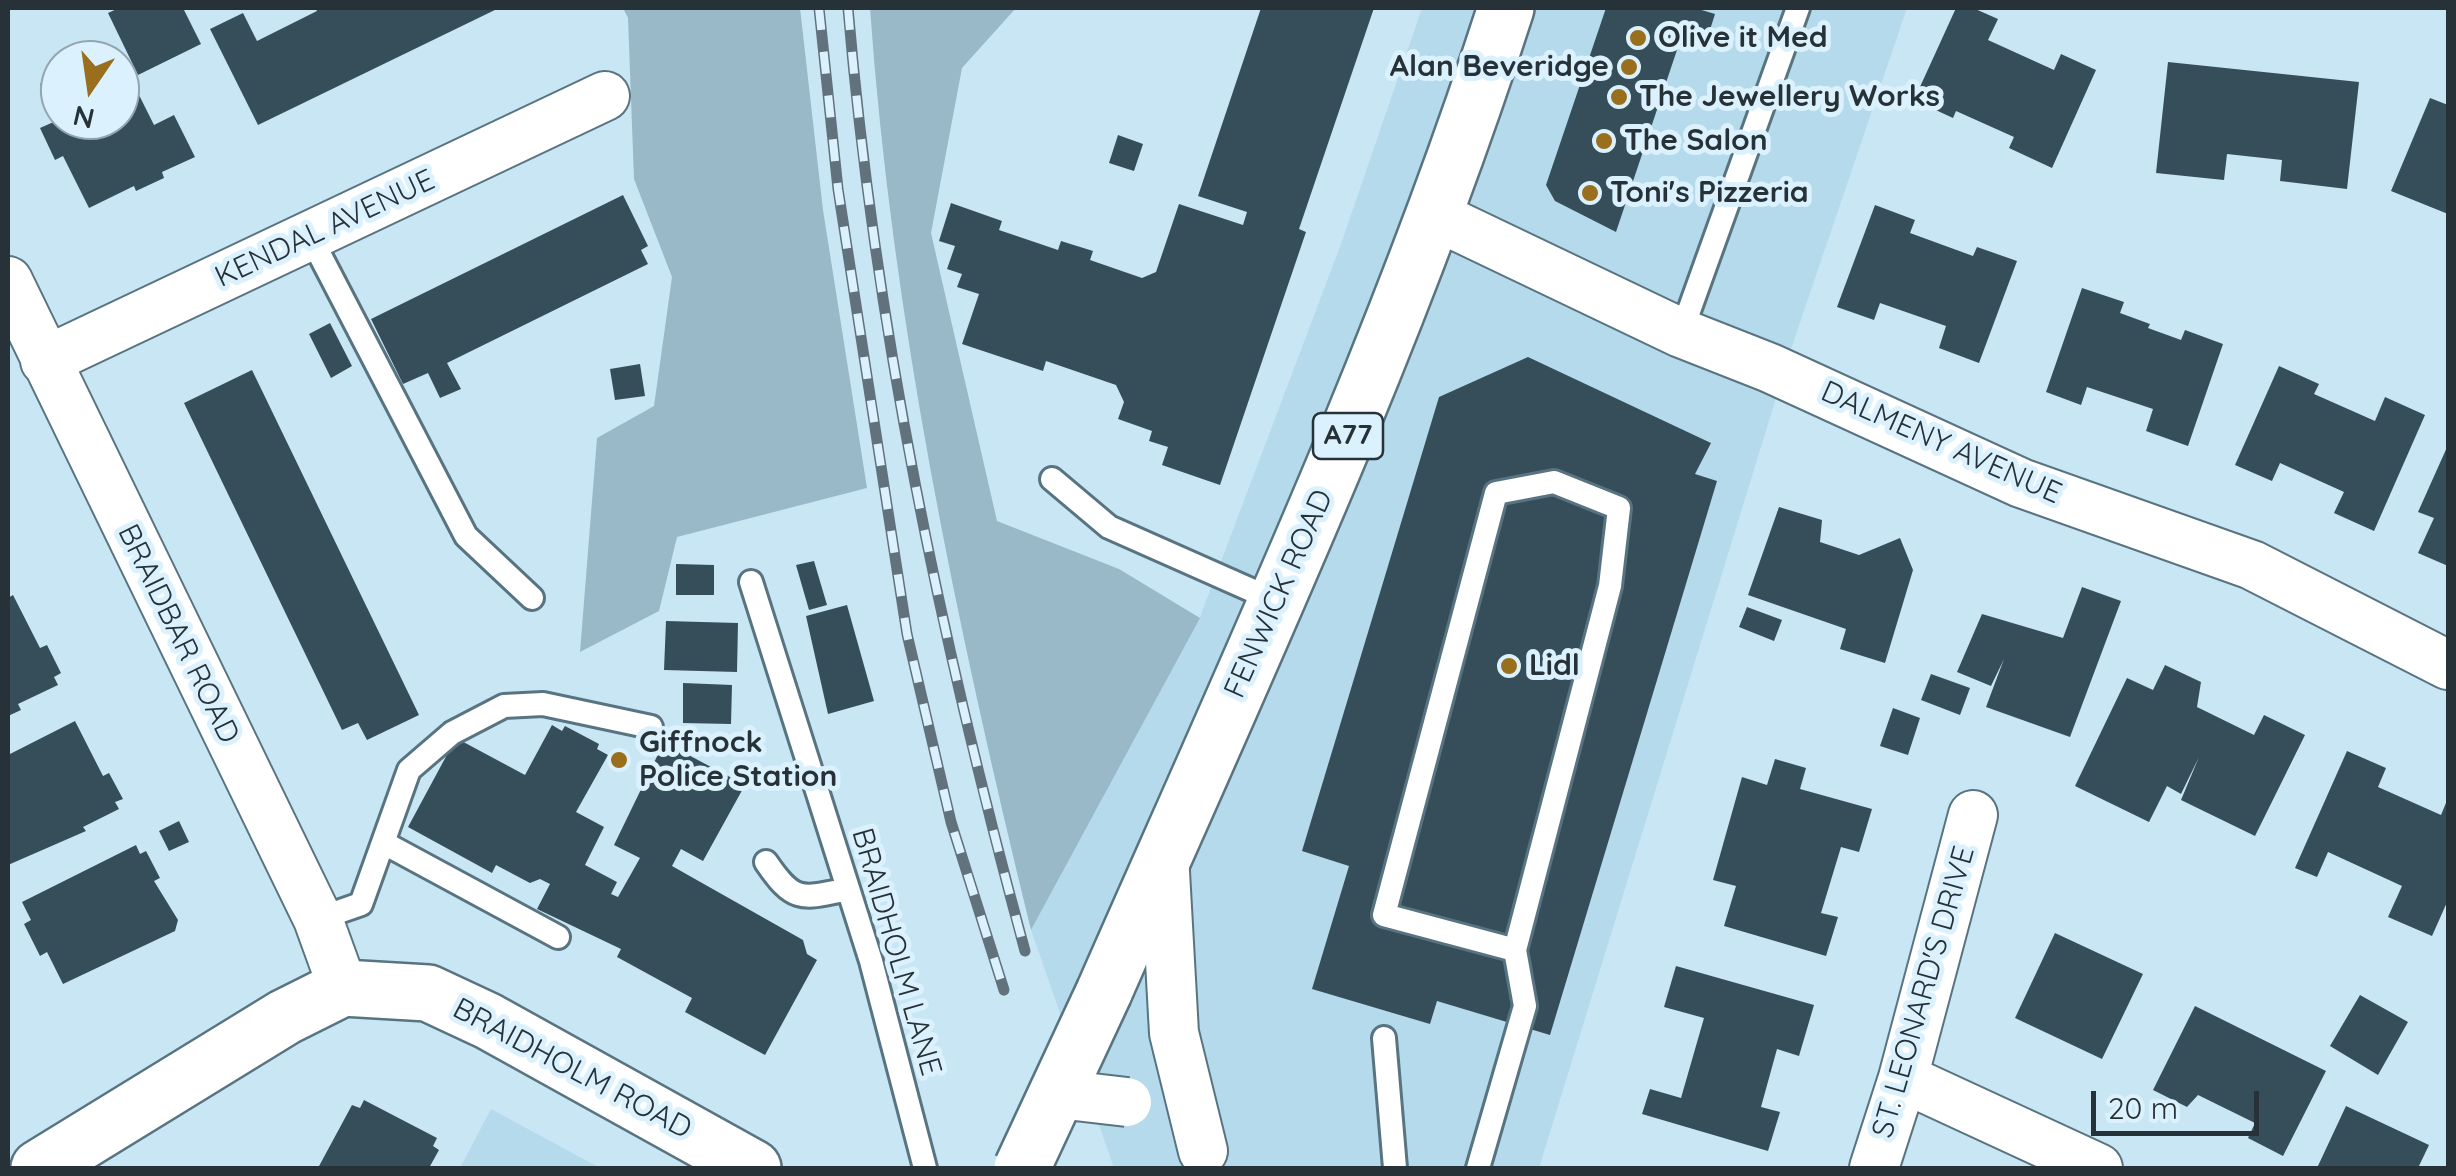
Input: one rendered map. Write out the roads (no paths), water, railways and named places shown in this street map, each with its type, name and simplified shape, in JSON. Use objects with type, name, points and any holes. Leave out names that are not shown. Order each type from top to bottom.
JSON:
[{"type":"main road","name":"FENWICK ROAD","points":[[1022,1168],[1276,601],[1436,216],[1506,8]]},
{"type":"main road","name":"BRAIDHOLM ROAD","points":[[343,988],[428,994],[488,1021],[743,1161],[792,1168]]},
{"type":"main road","points":[[40,1168],[284,1017],[343,988]]},
{"type":"street","name":"KENDAL AVENUE","points":[[45,362],[605,96]]},
{"type":"street","name":"DALMENY AVENUE","points":[[1436,216],[1681,333],[1770,368],[2021,483],[2252,565],[2448,665]]},
{"type":"street","name":"BRAIDBAR ROAD","points":[[8,281],[318,920],[343,988]]},
{"type":"street","name":"ST. LEONARD'S DRIVE","points":[[1874,1168],[1904,1078],[1973,815]]},
{"type":"street","points":[[1164,854],[1174,1033],[1213,1160]]},
{"type":"street","points":[[1904,1078],[2098,1168]]},
{"type":"street","points":[[1058,1094],[1156,1109],[1213,1160]]},
{"type":"lane","points":[[1681,333],[1798,8]]},
{"type":"lane","points":[[310,236],[466,536],[532,598]]},
{"type":"lane","points":[[1052,478],[1109,527],[1276,601]]},
{"type":"lane","points":[[1478,1168],[1524,1006],[1514,950],[1610,586],[1619,508],[1554,482],[1496,493],[1384,915],[1514,950]]},
{"type":"lane","name":"BRAIDHOLM LANE","points":[[751,582],[848,889],[924,1168]]},
{"type":"lane","points":[[318,920],[361,904],[409,770],[452,733],[504,706],[542,704],[651,728]]},
{"type":"lane","points":[[384,843],[558,937]]},
{"type":"lane","points":[[766,862],[786,891],[804,898],[848,889]]},
{"type":"lane","points":[[1384,1038],[1395,1168]]},
{"type":"railway","points":[[819,8],[838,189],[907,634],[951,822],[1004,990]]},
{"type":"railway","points":[[848,8],[875,246],[915,483],[966,718],[1025,951]]},
{"type":"place","name":"Olive it Med","points":[[1638,38]]},
{"type":"place","name":"Alan Beveridge","points":[[1629,67]]},
{"type":"place","name":"The Jewellery Works","points":[[1619,97]]},
{"type":"place","name":"The Salon","points":[[1604,141]]},
{"type":"place","name":"Toni's Pizzeria","points":[[1590,193]]},
{"type":"place","name":"Lidl","points":[[1509,666]]},
{"type":"place","name":"Giffnock Police Station","points":[[619,760]]}]
